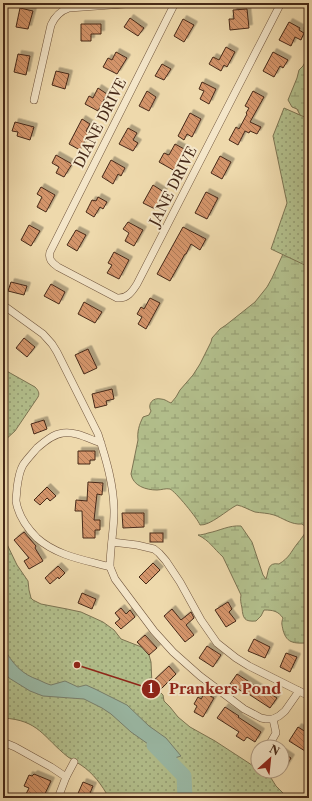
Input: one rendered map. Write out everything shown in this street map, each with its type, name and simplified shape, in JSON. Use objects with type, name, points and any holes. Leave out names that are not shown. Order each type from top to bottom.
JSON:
[{"type":"street","points":[[34,100],[52,25],[59,13],[69,8],[139,3]]},
{"type":"street","name":"DIANE DRIVE","points":[[49,255],[53,244],[176,3]]},
{"type":"street","name":"JANE DRIVE","points":[[49,255],[51,262],[58,267],[113,296],[121,298],[130,294],[137,284],[281,3]]},
{"type":"street","points":[[3,305],[43,334],[58,352],[98,434],[114,494],[110,567],[115,579],[154,631],[173,652],[205,680],[244,709],[261,718],[273,719],[279,716],[285,711],[299,691]]},
{"type":"street","points":[[101,443],[70,433],[55,435],[47,440],[29,457],[18,475],[16,500],[18,511],[23,520],[37,537],[48,546],[73,557],[110,567]]},
{"type":"street","points":[[112,542],[138,545],[154,549],[172,570],[201,620],[217,643],[249,666],[309,696]]},
{"type":"street","points":[[273,719],[276,733],[273,739]]},
{"type":"street","points":[[3,742],[15,747],[66,777]]},
{"type":"street","points":[[58,798],[66,777],[74,762]]},
{"type":"green space","points":[[309,55],[309,133],[297,109],[292,107],[288,100],[299,70]]},
{"type":"green space","points":[[284,108],[309,119],[309,267],[271,249],[287,203],[273,136]]},
{"type":"green space","points":[[309,199],[309,643],[300,643],[290,641],[287,638],[282,627],[283,618],[275,611],[264,610],[256,621],[249,621],[245,619],[241,603],[241,595],[223,557],[209,542],[198,535],[228,527],[241,526],[252,542],[263,575],[266,579],[270,566],[272,564],[279,564],[283,562],[288,557],[307,530],[306,527],[302,524],[291,522],[274,515],[255,512],[237,505],[209,523],[200,525],[173,491],[170,489],[157,490],[144,488],[134,482],[131,474],[138,440],[139,426],[143,417],[149,415],[151,411],[150,404],[156,399],[164,399],[171,403],[200,364],[212,338],[220,329],[255,302],[267,287]]},
{"type":"green space","points":[[3,369],[35,387],[39,394],[15,431],[3,442]]},
{"type":"green space","points":[[3,536],[17,565],[28,581],[31,598],[33,600],[41,604],[81,612],[103,622],[114,630],[121,639],[144,648],[149,655],[151,662],[151,690],[161,693],[164,701],[178,717],[190,727],[250,764],[250,779],[272,779],[276,786],[288,798],[109,798],[100,784],[89,772],[68,757],[40,731],[25,722],[3,718]]},
{"type":"shaded area","points":[[3,647],[18,668],[33,678],[51,685],[65,681],[78,687],[86,685],[127,705],[149,726],[166,738],[181,756],[162,762],[158,751],[131,732],[111,714],[84,699],[43,696],[30,691],[9,678],[3,671]]},
{"type":"building","points":[[20,8],[33,11],[28,29],[16,27]]},
{"type":"building","points":[[247,9],[249,28],[230,30],[229,19],[234,19],[233,10]]},
{"type":"building","points":[[130,18],[144,28],[138,36],[124,27]]},
{"type":"building","points":[[183,19],[194,25],[184,42],[174,36]]},
{"type":"building","points":[[289,22],[300,28],[299,30],[304,33],[301,40],[295,37],[291,46],[279,40]]},
{"type":"building","points":[[81,24],[101,24],[101,34],[91,34],[91,41],[81,41]]},
{"type":"building","points":[[226,47],[235,52],[227,67],[224,65],[221,71],[209,64],[213,57],[219,60]]},
{"type":"building","points":[[116,52],[127,58],[117,74],[103,67],[108,58],[112,60]]},
{"type":"building","points":[[273,52],[288,60],[283,68],[280,66],[274,77],[263,71]]},
{"type":"building","points":[[18,54],[30,56],[26,75],[14,72]]},
{"type":"building","points":[[162,64],[171,69],[164,80],[155,76]]},
{"type":"building","points":[[56,71],[69,74],[65,89],[52,85]]},
{"type":"building","points":[[202,82],[216,89],[209,104],[200,99],[204,91],[199,89]]},
{"type":"building","points":[[98,88],[107,94],[98,111],[85,104],[89,96],[93,98]]},
{"type":"building","points":[[147,91],[156,97],[149,111],[139,106]]},
{"type":"building","points":[[253,91],[264,97],[250,122],[261,127],[257,134],[250,131],[249,133],[245,131],[238,145],[229,140],[236,127],[239,129],[247,114],[246,113],[249,108],[245,106]]},
{"type":"building","points":[[190,113],[201,119],[192,137],[187,134],[184,140],[178,136]]},
{"type":"building","points":[[82,119],[90,124],[86,131],[89,133],[80,150],[69,144]]},
{"type":"building","points":[[15,122],[34,127],[30,140],[17,136],[18,132],[12,131]]},
{"type":"building","points":[[128,128],[137,133],[133,140],[138,143],[133,151],[119,144]]},
{"type":"building","points":[[175,144],[186,150],[175,171],[159,162],[164,153],[169,155]]},
{"type":"building","points":[[56,155],[72,164],[64,177],[56,173],[59,167],[52,163]]},
{"type":"building","points":[[220,156],[231,162],[222,179],[211,173]]},
{"type":"building","points":[[111,160],[125,168],[121,176],[118,174],[113,184],[102,177]]},
{"type":"building","points":[[153,185],[164,192],[155,209],[143,203]]},
{"type":"building","points":[[41,187],[55,195],[46,212],[37,207],[42,197],[37,194]]},
{"type":"building","points":[[206,192],[218,198],[207,219],[195,213]]},
{"type":"building","points":[[98,197],[107,202],[103,209],[100,207],[94,217],[86,212],[92,200],[96,201]]},
{"type":"building","points":[[128,222],[143,230],[134,246],[125,241],[129,233],[123,229]]},
{"type":"building","points":[[29,225],[40,231],[31,246],[21,240]]},
{"type":"building","points":[[183,227],[206,239],[200,250],[191,244],[170,281],[157,274]]},
{"type":"building","points":[[76,230],[86,235],[77,251],[67,245]]},
{"type":"building","points":[[114,252],[129,260],[119,279],[107,273],[112,265],[108,263]]},
{"type":"building","points":[[11,282],[27,286],[24,295],[8,291]]},
{"type":"building","points":[[51,284],[65,292],[59,304],[44,296]]},
{"type":"building","points":[[150,298],[160,303],[146,329],[138,324],[142,317],[137,314],[141,307],[144,309]]},
{"type":"building","points":[[84,302],[102,312],[95,323],[78,314]]},
{"type":"building","points":[[24,338],[35,347],[27,357],[16,348]]},
{"type":"building","points":[[88,349],[97,368],[84,374],[75,355]]},
{"type":"building","points":[[112,389],[114,399],[106,401],[107,405],[95,408],[92,394]]},
{"type":"building","points":[[44,420],[47,429],[34,434],[31,424]]},
{"type":"building","points":[[78,451],[95,451],[95,460],[90,460],[90,464],[78,464]]},
{"type":"building","points":[[88,482],[103,483],[102,495],[97,494],[94,520],[100,520],[100,530],[95,530],[95,538],[83,538],[82,511],[75,511],[76,500],[87,501]]},
{"type":"building","points":[[47,487],[56,496],[50,501],[47,498],[40,505],[34,500]]},
{"type":"building","points":[[122,513],[144,513],[144,527],[123,528]]},
{"type":"building","points":[[24,532],[36,546],[35,548],[43,561],[29,569],[24,561],[29,558],[14,540]]},
{"type":"building","points":[[150,533],[163,533],[163,542],[150,542]]},
{"type":"building","points":[[153,563],[160,570],[146,584],[139,577]]},
{"type":"building","points":[[58,566],[65,573],[59,579],[58,577],[50,584],[45,578]]},
{"type":"building","points":[[82,593],[96,599],[92,609],[78,603]]},
{"type":"building","points":[[228,602],[232,609],[229,612],[236,621],[226,627],[215,610]]},
{"type":"building","points":[[121,608],[126,614],[130,610],[135,617],[121,629],[115,623],[120,619],[115,613]]},
{"type":"building","points":[[172,609],[181,620],[191,612],[194,618],[186,625],[194,635],[185,642],[164,616]]},
{"type":"building","points":[[145,635],[157,648],[149,655],[137,642]]},
{"type":"building","points":[[254,639],[270,647],[265,658],[248,651]]},
{"type":"building","points":[[207,646],[221,655],[213,667],[199,658]]},
{"type":"building","points":[[286,653],[297,657],[290,672],[280,667]]},
{"type":"building","points":[[169,666],[176,674],[159,691],[151,683]]},
{"type":"building","points":[[237,674],[277,698],[270,708],[230,684]]},
{"type":"building","points":[[205,693],[214,698],[203,717],[194,712],[197,706],[194,704],[198,697],[201,699]]},
{"type":"building","points":[[225,707],[261,732],[257,739],[250,739],[247,737],[244,741],[236,736],[239,732],[217,718]]},
{"type":"building","points":[[298,727],[309,734],[309,744],[305,751],[290,742]]},
{"type":"building","points":[[34,774],[51,781],[43,798],[24,798],[29,788],[24,786],[29,775],[32,776]]},
{"type":"building","points":[[83,782],[93,786],[88,798],[76,798]]},
{"type":"waterway","points":[[154,745],[184,776],[185,798]]},
{"type":"place","name":"Prankers Pond","points":[[77,665]]}]
